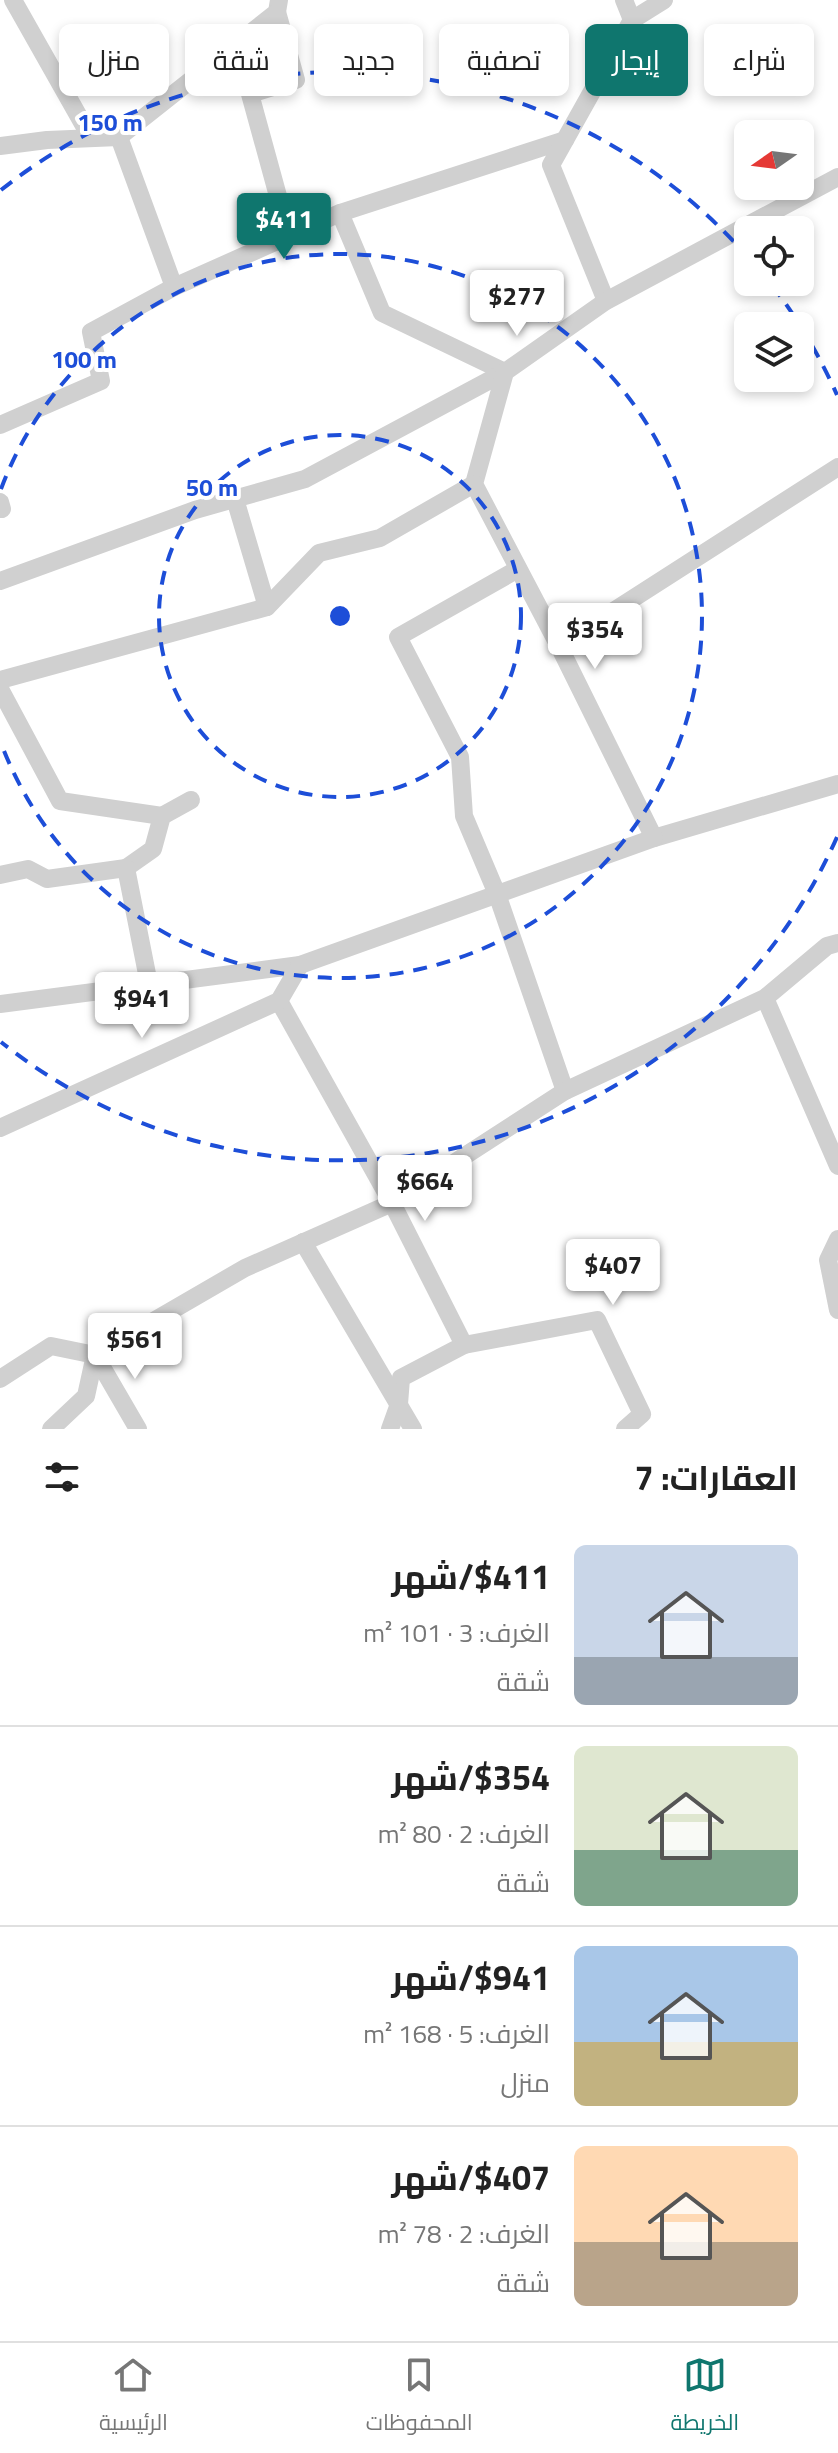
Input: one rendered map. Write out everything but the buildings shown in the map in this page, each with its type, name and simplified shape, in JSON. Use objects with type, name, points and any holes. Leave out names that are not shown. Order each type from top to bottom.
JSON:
[{"type":"street","points":[[13,0],[91,138]]},
{"type":"street","points":[[624,0],[632,20]]},
{"type":"street","points":[[606,301],[551,165],[632,20],[664,0]]},
{"type":"street","points":[[0,146],[47,140],[119,137],[278,6],[296,80],[250,94],[281,207],[275,242]]},
{"type":"street","points":[[119,137],[174,287]]},
{"type":"street","points":[[0,425],[101,381],[91,332],[174,287],[340,213],[565,140]]},
{"type":"street","points":[[0,581],[195,510],[305,479],[505,372],[606,301],[838,177]]},
{"type":"street","points":[[340,213],[382,313],[505,372]]},
{"type":"street","points":[[505,372],[474,484],[654,838]]},
{"type":"street","points":[[559,646],[838,467]]},
{"type":"street","points":[[0,680],[267,607],[319,553],[380,538],[474,484]]},
{"type":"street","points":[[235,499],[267,607]]},
{"type":"street","points":[[0,502],[0,509]]},
{"type":"street","points":[[518,569],[398,637],[460,757],[464,816],[497,894],[565,1091]]},
{"type":"street","points":[[0,689],[60,801],[162,816],[191,800]]},
{"type":"street","points":[[0,1004],[300,965],[654,838],[838,784]]},
{"type":"street","points":[[0,875],[28,869],[47,879],[126,868],[153,849],[162,816]]},
{"type":"street","points":[[126,868],[149,984]]},
{"type":"street","points":[[0,1378],[51,1346],[95,1355],[245,1268],[392,1203],[565,1091],[765,998],[827,946],[838,943]]},
{"type":"street","points":[[0,1128],[279,1001],[300,965]]},
{"type":"street","points":[[765,998],[838,1166]]},
{"type":"street","points":[[279,1001],[392,1203],[464,1345]]},
{"type":"street","points":[[838,1239],[828,1260],[838,1310]]},
{"type":"street","points":[[303,1242],[413,1429]]},
{"type":"street","points":[[390,1429],[399,1404],[401,1378],[464,1345],[597,1320],[642,1414],[625,1429]]},
{"type":"street","points":[[51,1429],[86,1396],[95,1355]]},
{"type":"street","points":[[95,1355],[138,1429]]}]
